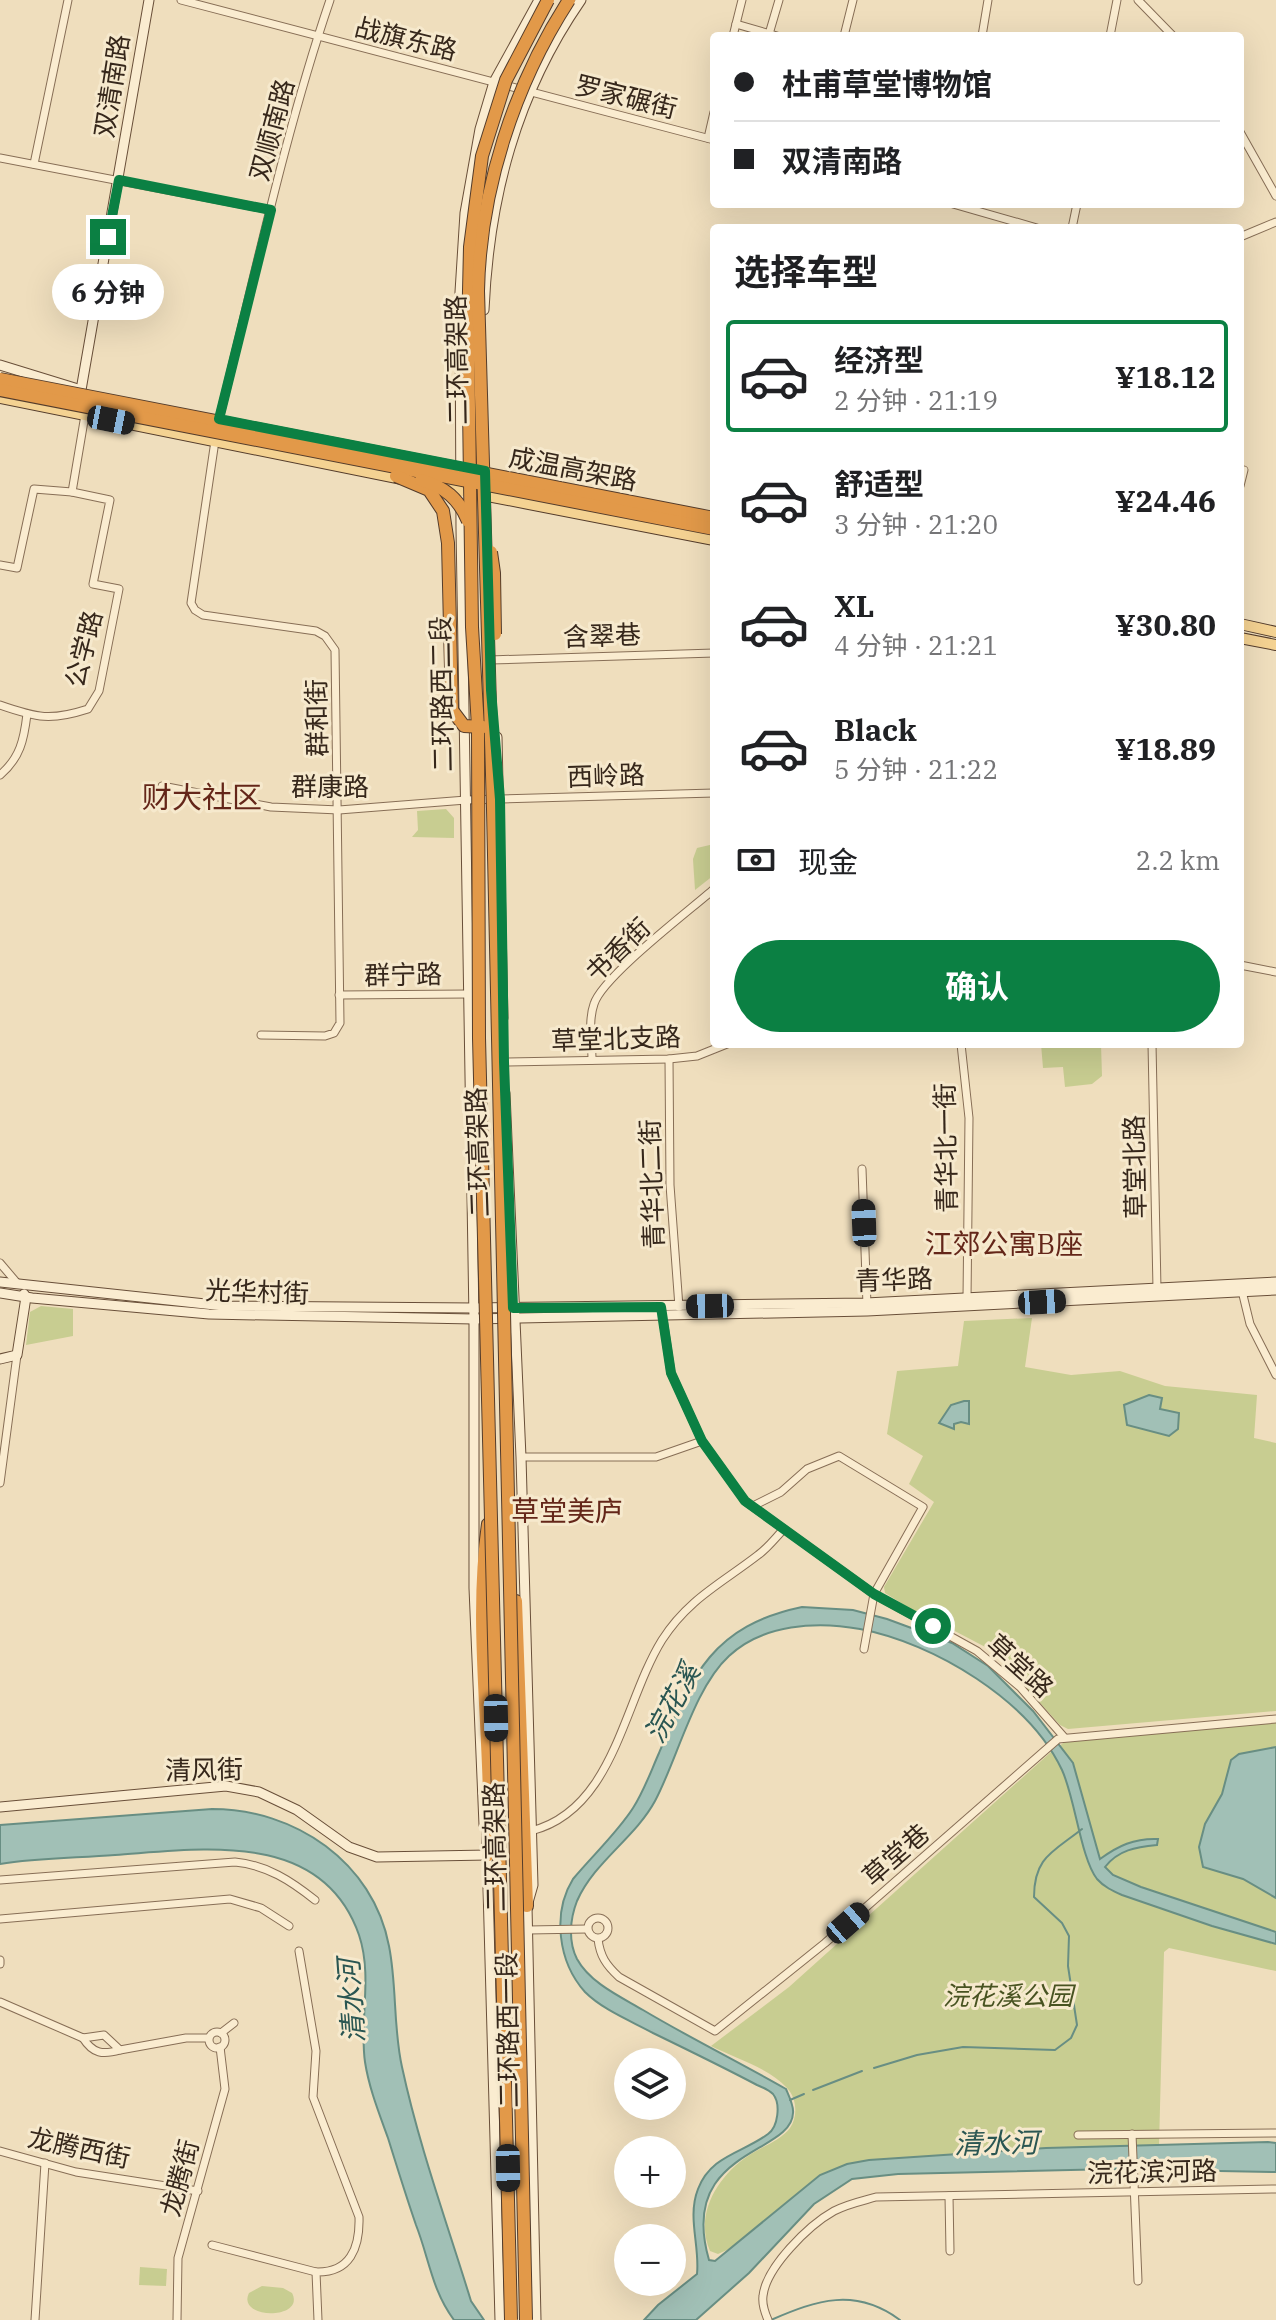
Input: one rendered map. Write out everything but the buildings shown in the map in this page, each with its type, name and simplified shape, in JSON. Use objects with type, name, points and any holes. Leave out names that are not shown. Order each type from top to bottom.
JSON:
[{"type":"highway","name":"二环高架路","points":[[511,2320],[479,1038],[478,727],[468,335],[470,247],[477,183],[497,103],[525,41],[548,0]]},
{"type":"highway","name":"二环高架路","points":[[526,2320],[478,291],[484,218],[503,146],[520,94],[548,35],[569,0]]},
{"type":"highway","name":"成温高架路","points":[[0,376],[710,515]]},
{"type":"highway","name":"成温高架路","points":[[0,390],[710,528]]},
{"type":"highway","points":[[197,428],[231,443],[434,484],[458,501],[471,526]]},
{"type":"highway","points":[[396,476],[429,490],[443,511],[448,543],[451,703],[458,721],[470,728],[487,724],[496,708],[494,573],[484,496]]},
{"type":"highway","points":[[488,1855],[490,1796],[483,1597],[484,1546],[491,1501]]},
{"type":"highway","points":[[509,1510],[515,1578],[527,1906]]},
{"type":"main road","name":"双清南路","points":[[85,415],[81,390],[149,0]]},
{"type":"main road","name":"二环路西二段","points":[[474,1313],[460,292],[465,213],[480,129],[494,82],[539,0]]},
{"type":"main road","name":"二环路西二段","points":[[514,1313],[504,1062],[500,799],[490,660],[484,496],[483,368],[488,246],[503,172],[528,93],[560,31],[581,0]]},
{"type":"main road","points":[[0,365],[81,390]]},
{"type":"main road","points":[[0,376],[710,515]]},
{"type":"main road","points":[[0,398],[710,539]]},
{"type":"main road","points":[[1244,625],[1276,632]]},
{"type":"main road","points":[[1244,639],[1276,645]]},
{"type":"main road","name":"光华村街","points":[[0,1282],[224,1306],[474,1313]]},
{"type":"main road","name":"青华路","points":[[662,1312],[679,1307],[867,1307],[1276,1282]]},
{"type":"main road","points":[[0,1359],[17,1355],[26,1297],[17,1283]]},
{"type":"main road","name":"青华路","points":[[514,1313],[867,1307],[1276,1290]]},
{"type":"main road","name":"光华村街","points":[[0,1293],[209,1314],[514,1313]]},
{"type":"main road","name":"二环路西一段","points":[[474,1313],[474,1588],[481,1795],[488,1855],[500,2320]]},
{"type":"main road","name":"二环路西一段","points":[[514,1313],[533,1885],[527,1906],[536,2320]]},
{"type":"main road","name":"清风街","points":[[0,1807],[226,1786],[259,1792],[297,1810],[349,1847],[377,1857],[488,1855]]},
{"type":"street","points":[[34,164],[68,0]]},
{"type":"street","name":"战旗东路","points":[[181,0],[528,93]]},
{"type":"street","name":"双顺南路","points":[[219,419],[271,210],[317,37],[330,0]]},
{"type":"street","points":[[734,32],[742,0]]},
{"type":"street","points":[[774,32],[779,0]]},
{"type":"street","points":[[845,32],[853,0]]},
{"type":"street","points":[[983,32],[988,0]]},
{"type":"street","points":[[1111,32],[1117,0]]},
{"type":"street","points":[[1138,0],[1169,32]]},
{"type":"street","points":[[736,24],[763,32]]},
{"type":"street","name":"罗家碾街","points":[[528,93],[710,139]]},
{"type":"street","points":[[1244,139],[1276,196]]},
{"type":"street","points":[[0,158],[271,210]]},
{"type":"street","points":[[967,208],[1023,224]]},
{"type":"street","points":[[1244,235],[1276,222]]},
{"type":"street","points":[[0,565],[17,568],[34,489],[72,492],[85,415]]},
{"type":"street","name":"群和街","points":[[215,441],[191,603],[203,615],[316,631],[331,642],[335,650],[340,1023],[334,1033],[325,1036],[261,1035]]},
{"type":"street","name":"公学路","points":[[27,714],[62,718],[88,709],[99,691],[119,589],[93,584],[110,500],[72,492]]},
{"type":"street","name":"含翠巷","points":[[490,660],[710,653]]},
{"type":"street","points":[[0,705],[27,714],[20,751],[12,765],[0,775]]},
{"type":"street","name":"群康路","points":[[162,786],[271,807],[339,810],[500,799]]},
{"type":"street","name":"西岭路","points":[[500,799],[710,793]]},
{"type":"street","name":"书香街","points":[[592,1060],[591,1017],[598,994],[620,970],[710,892]]},
{"type":"street","points":[[1244,966],[1276,972]]},
{"type":"street","name":"群宁路","points":[[339,995],[468,994]]},
{"type":"street","name":"草堂北支路","points":[[504,1062],[669,1059],[708,1053],[719,1048]]},
{"type":"street","name":"青华北一街","points":[[961,1048],[969,1118],[967,1299]]},
{"type":"street","name":"草堂北路","points":[[1152,1048],[1157,1289]]},
{"type":"street","name":"青华北二街","points":[[669,1059],[670,1185],[679,1307]]},
{"type":"street","points":[[862,1169],[867,1307]]},
{"type":"street","points":[[0,1263],[17,1283]]},
{"type":"street","points":[[1242,1291],[1250,1324],[1276,1375]]},
{"type":"street","name":"草堂路","points":[[662,1312],[671,1373],[702,1441],[745,1501],[874,1594],[960,1640],[1001,1669],[1020,1687],[1061,1738]]},
{"type":"street","points":[[0,1483],[17,1355]]},
{"type":"street","points":[[521,1457],[656,1457],[702,1441]]},
{"type":"street","points":[[753,1506],[781,1492],[807,1469],[839,1456],[923,1507],[874,1594],[864,1649]]},
{"type":"street","points":[[531,1831],[548,1827],[576,1806],[595,1785],[613,1752],[645,1671],[680,1616],[705,1591],[760,1554],[784,1529]]},
{"type":"street","points":[[1061,1738],[1276,1719]]},
{"type":"street","name":"草堂巷","points":[[598,1939],[605,1964],[619,1977],[715,2031],[825,1943],[1061,1738]]},
{"type":"street","points":[[0,1880],[235,1862],[278,1874],[315,1900]]},
{"type":"street","points":[[0,1919],[230,1899],[261,1908],[289,1926]]},
{"type":"street","points":[[600,1918],[606,1921],[608,1928],[606,1934],[598,1939],[590,1936],[587,1929],[594,1919],[600,1918]]},
{"type":"street","points":[[528,1930],[587,1929]]},
{"type":"street","points":[[212,2245],[316,2272],[337,2270],[350,2260],[358,2243],[359,2217],[313,2097],[316,2051],[299,1951]]},
{"type":"street","points":[[0,2001],[83,2038],[104,2035],[120,2050]]},
{"type":"street","points":[[208,2038],[213,2032],[221,2033],[234,2023]]},
{"type":"street","points":[[208,2038],[211,2045],[220,2047],[225,2040],[221,2033]]},
{"type":"street","points":[[83,2038],[89,2047],[99,2053],[186,2038],[208,2038]]},
{"type":"street","name":"龙腾街","points":[[177,2320],[178,2258],[225,2089],[220,2047]]},
{"type":"street","points":[[1078,2135],[1276,2133]]},
{"type":"street","points":[[1132,2134],[1138,2281]]},
{"type":"street","name":"龙腾西街","points":[[0,2151],[76,2172],[198,2191]]},
{"type":"street","points":[[35,2320],[45,2163]]},
{"type":"street","name":"浣花滨河路","points":[[767,2317],[762,2298],[769,2274],[808,2231],[833,2211],[876,2197],[1276,2189]]},
{"type":"street","points":[[949,2196],[950,2251]]},
{"type":"street","points":[[316,2272],[318,2320]]},
{"type":"green space","points":[[446,809],[454,818],[454,838],[412,837],[418,830],[417,811]]},
{"type":"green space","points":[[710,845],[710,878],[695,890],[693,859],[697,848]]},
{"type":"green space","points":[[1041,1048],[1101,1048],[1102,1076],[1092,1084],[1065,1087],[1063,1067],[1043,1068]]},
{"type":"green space","points":[[41,1306],[73,1309],[73,1336],[26,1345],[30,1312]]},
{"type":"green space","points":[[1032,1318],[1025,1367],[1071,1375],[1120,1371],[1165,1386],[1257,1395],[1254,1438],[1276,1443],[1276,1711],[1068,1729],[1060,1725],[993,1651],[932,1622],[885,1593],[884,1587],[934,1502],[909,1484],[923,1456],[887,1434],[897,1371],[958,1366],[964,1321]]},
{"type":"green space","name":"浣花溪公园","points":[[1276,1722],[1276,1971],[1169,1948],[1164,1952],[1159,2146],[1046,2148],[820,2175],[736,2246],[718,2254],[710,2251],[705,2223],[707,2210],[719,2185],[737,2164],[786,2133],[793,2124],[795,2108],[793,2097],[780,2081],[711,2046],[789,1987],[1066,1741]]},
{"type":"green space","points":[[140,2267],[167,2269],[166,2286],[139,2285]]},
{"type":"green space","points":[[262,2286],[283,2288],[292,2293],[294,2302],[281,2312],[261,2312],[252,2308],[248,2302],[249,2293]]},
{"type":"water","points":[[1149,1395],[1162,1398],[1160,1409],[1179,1413],[1178,1429],[1169,1436],[1127,1425],[1124,1405]]},
{"type":"water","points":[[969,1401],[969,1424],[954,1424],[954,1429],[939,1423],[951,1405]]},
{"type":"water","points":[[802,1607],[853,1610],[952,1643],[988,1666],[1033,1711],[1073,1763],[1100,1859],[1127,1844],[1158,1839],[1157,1845],[1135,1848],[1116,1857],[1105,1867],[1113,1875],[1276,1932],[1276,1944],[1122,1895],[1097,1879],[1082,1843],[1067,1782],[1047,1744],[1003,1698],[948,1661],[889,1636],[826,1625],[774,1631],[743,1645],[729,1656],[706,1686],[647,1814],[584,1887],[577,1901],[571,1930],[577,1959],[598,1982],[786,2089],[793,2110],[788,2127],[721,2176],[708,2196],[703,2224],[709,2260],[715,2261],[820,2175],[847,2164],[869,2160],[1046,2148],[1268,2142],[1276,2143],[1276,2172],[1114,2169],[898,2174],[852,2179],[814,2204],[749,2273],[696,2320],[644,2320],[669,2296],[686,2296],[686,2283],[697,2274],[694,2210],[698,2189],[719,2162],[771,2131],[776,2121],[777,2103],[767,2090],[618,2015],[585,1992],[564,1952],[560,1922],[562,1907],[573,1879],[620,1826],[637,1801],[683,1700],[709,1658],[746,1627]]},
{"type":"water","points":[[1276,1747],[1276,1898],[1243,1879],[1203,1867],[1199,1847],[1205,1824],[1222,1794],[1231,1760],[1239,1754]]},
{"type":"water","points":[[212,1809],[243,1811],[300,1830],[326,1846],[348,1866],[366,1889],[380,1916],[389,1946],[399,2052],[409,2097],[471,2301],[484,2320],[454,2320],[436,2286],[367,2072],[364,2046],[365,1967],[359,1935],[341,1901],[318,1877],[288,1862],[256,1853],[221,1850],[149,1852],[0,1864],[0,1825]]},
{"type":"waterway","points":[[874,2068],[917,2055],[963,2047],[1055,2050],[1071,2038],[1077,2025],[1068,1966],[1069,1936],[1062,1923],[1034,1897],[1037,1873],[1042,1864],[1054,1850],[1082,1829]]},
{"type":"waterway","points":[[813,2090],[862,2071]]},
{"type":"waterway","points":[[790,2100],[804,2094]]},
{"type":"waterway","points":[[771,2320],[804,2307],[836,2300],[867,2303],[900,2320]]},
{"type":"district","name":"财大社区","points":[[202,798]]},
{"type":"district","name":"江郊公寓B座","points":[[1004,1244]]},
{"type":"district","name":"草堂美庐","points":[[567,1511]]},
{"type":"route","points":[[108,237],[119,180],[271,210],[219,419],[485,471],[491,690],[500,799],[504,1062],[513,1308],[661,1307],[671,1373],[702,1441],[745,1501],[874,1594],[933,1626]]},
{"type":"water label","name":"浣花溪","points":[[672,1703]]},
{"type":"water label","name":"清水河","points":[[351,2001]]},
{"type":"water label","name":"清水河","points":[[996,2143]]}]
